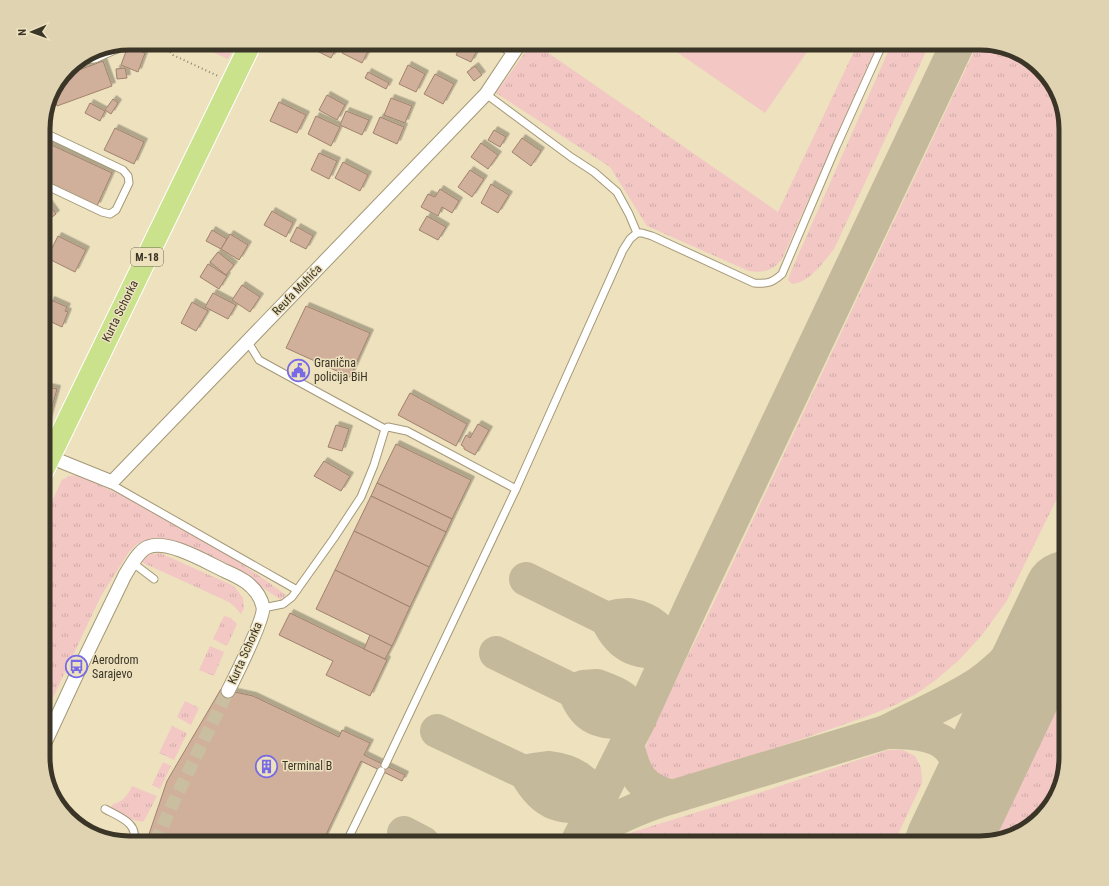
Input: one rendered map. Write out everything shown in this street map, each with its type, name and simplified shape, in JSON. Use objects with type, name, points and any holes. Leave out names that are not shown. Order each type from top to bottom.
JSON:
[{"type":"main road","name":"Kurta Schorka","points":[[50,448],[248,50]]},
{"type":"street","name":"Reufa Muhića","points":[[112,482],[486,94],[515,50]]},
{"type":"street","points":[[50,453],[112,482]]},
{"type":"street","name":"Kurta Schorka","points":[[50,732],[125,575],[147,547],[157,545],[173,548],[201,559],[246,582],[260,597],[263,608],[259,622],[228,691]]},
{"type":"lane","points":[[349,836],[516,489],[623,250],[630,239],[637,233],[642,233],[652,236],[754,283],[763,284],[773,281],[782,274],[836,147],[880,50]]},
{"type":"lane","points":[[486,94],[571,157],[594,172],[617,192],[637,233]]},
{"type":"lane","points":[[50,135],[123,170],[128,176],[129,183],[116,210],[110,214],[102,212],[50,187]]},
{"type":"lane","points":[[246,343],[251,347],[259,360],[385,429],[388,427],[407,431],[516,489]]},
{"type":"lane","points":[[263,608],[283,604],[292,597],[334,538],[361,497],[374,465],[385,429]]},
{"type":"lane","points":[[112,482],[114,486],[297,590]]},
{"type":"lane","points":[[133,563],[154,579]]},
{"type":"lane","points":[[105,809],[130,824],[135,833],[134,836]]},
{"type":"path","points":[[168,50],[173,55],[232,82]]},
{"type":"green space","points":[[208,50],[232,50],[228,59]]},
{"type":"green space","points":[[527,50],[544,50],[778,212],[855,50],[875,50],[782,259],[771,269],[760,272],[749,271],[647,226],[610,167],[496,93]]},
{"type":"green space","points":[[674,50],[808,50],[765,113]]},
{"type":"green space","points":[[889,50],[927,50],[834,249],[816,271],[805,280],[792,284],[788,280]]},
{"type":"green space","points":[[975,50],[1001,53],[1020,61],[1028,66],[1046,85],[1055,103],[1059,129],[1059,494],[1006,602],[982,635],[959,660],[937,679],[916,694],[895,705],[865,717],[681,781],[665,781],[656,776],[649,769],[645,758],[646,747],[653,727],[707,617]]},
{"type":"green space","points":[[69,476],[81,477],[130,499],[199,537],[286,595],[281,600],[229,565],[164,539],[149,539],[137,544],[129,552],[101,596],[50,704],[50,506],[62,480]]},
{"type":"green space","points":[[160,553],[234,586],[243,598],[244,608],[241,614],[229,602],[139,561],[151,554]]},
{"type":"green space","points":[[224,616],[231,618],[237,624],[227,646],[213,639]]},
{"type":"green space","points":[[210,646],[224,652],[214,676],[199,670]]},
{"type":"green space","points":[[1059,686],[1059,757],[1055,783],[1046,801],[1028,820],[1006,832],[987,836]]},
{"type":"green space","points":[[185,701],[199,708],[191,725],[177,717]]},
{"type":"green space","points":[[172,726],[187,733],[174,760],[159,753]]},
{"type":"green space","points":[[888,750],[903,750],[915,756],[921,767],[922,783],[897,836],[625,836],[633,832],[762,792]]},
{"type":"green space","points":[[163,762],[171,766],[160,789],[152,785]]},
{"type":"green space","points":[[132,786],[157,796],[144,821],[135,821],[111,808],[113,804],[120,802],[125,798]]},
{"type":"building","points":[[126,50],[138,50],[145,53],[138,72],[121,65]]},
{"type":"building","points":[[315,50],[335,50],[331,58]]},
{"type":"building","points":[[344,50],[368,50],[362,63],[342,53]]},
{"type":"building","points":[[458,50],[477,50],[471,62],[456,55]]},
{"type":"building","points":[[103,61],[112,86],[57,106],[55,101],[58,94],[66,81],[76,71]]},
{"type":"building","points":[[408,65],[425,74],[416,92],[399,84]]},
{"type":"building","points":[[475,66],[482,75],[474,81],[467,72]]},
{"type":"building","points":[[125,68],[127,78],[117,79],[116,69]]},
{"type":"building","points":[[368,72],[389,83],[386,89],[365,78]]},
{"type":"building","points":[[435,74],[454,84],[443,104],[424,94]]},
{"type":"building","points":[[327,95],[345,105],[337,120],[319,110]]},
{"type":"building","points":[[391,98],[412,106],[405,123],[384,115]]},
{"type":"building","points":[[113,99],[118,103],[111,114],[105,110]]},
{"type":"building","points":[[279,102],[306,115],[297,133],[270,121]]},
{"type":"building","points":[[90,103],[105,111],[100,121],[85,113]]},
{"type":"building","points":[[346,111],[369,120],[362,135],[340,125]]},
{"type":"building","points":[[316,116],[340,127],[331,146],[308,134]]},
{"type":"building","points":[[380,117],[404,127],[397,144],[373,133]]},
{"type":"building","points":[[115,128],[144,142],[134,164],[104,150]]},
{"type":"building","points":[[494,130],[506,137],[500,147],[488,140]]},
{"type":"building","points":[[522,138],[541,151],[531,166],[512,152]]},
{"type":"building","points":[[481,143],[498,155],[488,169],[471,157]]},
{"type":"building","points":[[50,144],[112,173],[97,206],[50,183]]},
{"type":"building","points":[[319,153],[337,161],[329,179],[311,170]]},
{"type":"building","points":[[343,162],[368,175],[360,191],[335,178]]},
{"type":"building","points":[[470,170],[484,179],[472,197],[458,187]]},
{"type":"building","points":[[491,184],[509,195],[498,213],[481,203]]},
{"type":"building","points":[[440,189],[459,201],[452,213],[442,207],[438,216],[421,207],[428,194],[435,197]]},
{"type":"building","points":[[50,206],[56,214],[50,219]]},
{"type":"building","points":[[272,211],[293,223],[286,237],[264,225]]},
{"type":"building","points":[[427,216],[446,227],[438,240],[419,230]]},
{"type":"building","points":[[297,227],[313,236],[306,249],[290,241]]},
{"type":"building","points":[[212,230],[227,239],[221,249],[206,241]]},
{"type":"building","points":[[230,234],[248,245],[239,260],[221,249]]},
{"type":"building","points":[[58,236],[86,250],[75,272],[50,260],[50,252]]},
{"type":"building","points":[[218,252],[234,265],[226,275],[210,262]]},
{"type":"building","points":[[208,264],[227,276],[219,289],[200,277]]},
{"type":"building","points":[[242,285],[260,297],[250,312],[232,300]]},
{"type":"building","points":[[213,293],[236,305],[228,319],[205,307]]},
{"type":"building","points":[[51,300],[67,307],[65,311],[68,312],[62,327],[50,321]]},
{"type":"building","points":[[192,302],[208,311],[196,331],[181,323]]},
{"type":"building","points":[[306,306],[370,333],[350,377],[286,348]]},
{"type":"building","points":[[50,388],[57,389],[50,414]]},
{"type":"building","points":[[410,393],[467,424],[456,446],[398,415]]},
{"type":"building","points":[[478,424],[489,430],[475,455],[464,449],[461,445],[466,435],[470,438]]},
{"type":"building","points":[[336,425],[349,429],[342,451],[328,447]]},
{"type":"building","points":[[396,444],[471,480],[452,519],[377,483]]},
{"type":"building","points":[[324,461],[350,476],[341,491],[314,476]]},
{"type":"building","points":[[377,483],[452,519],[446,532],[371,496]]},
{"type":"building","points":[[371,496],[446,532],[429,567],[354,531]]},
{"type":"building","points":[[354,531],[429,567],[410,607],[335,570]]},
{"type":"building","points":[[335,570],[410,607],[392,646],[316,609]]},
{"type":"building","points":[[290,613],[387,660],[370,696],[326,675],[333,661],[279,635]]},
{"type":"building","points":[[370,635],[392,646],[385,659],[364,649]]},
{"type":"building","name":"Terminal B","points":[[221,689],[253,696],[339,737],[342,730],[370,743],[364,755],[405,775],[402,781],[361,761],[325,836],[148,836],[167,781]]},
{"type":"taxiway","points":[[581,836],[639,720],[694,600],[955,50]]},
{"type":"taxiway","points":[[526,579],[607,619]]},
{"type":"taxiway","points":[[951,835],[960,792],[960,774],[957,760],[951,749],[942,741],[930,736],[917,733],[886,732],[956,697],[978,684],[991,674],[1026,639],[1059,597]]},
{"type":"taxiway","points":[[629,615],[643,619],[655,626],[664,635],[672,648],[661,651],[641,650],[633,648],[625,643],[618,637],[607,619],[629,615]]},
{"type":"taxiway","points":[[496,653],[574,691]]},
{"type":"taxiway","points":[[597,686],[618,695],[627,702],[639,720],[610,722],[590,715],[582,706],[574,691],[583,687],[597,686]]},
{"type":"taxiway","points":[[437,731],[526,773]]},
{"type":"taxiway","points":[[627,744],[632,764],[640,779],[652,790],[672,797],[886,732]]},
{"type":"taxiway","points":[[548,768],[565,771],[584,782],[594,794],[598,802],[586,805],[565,806],[547,799],[533,784],[526,773],[533,770],[548,768]]},
{"type":"taxiway","points":[[586,836],[624,815],[647,805],[672,797]]},
{"type":"taxiway","points":[[404,833],[410,836]]},
{"type":"runway","points":[[950,836],[1059,608]]},
{"type":"tunnel","points":[[158,836],[228,691]]},
{"type":"place","name":"Granična policija BiH","points":[[298,370]]},
{"type":"place","name":"Aerodrom Sarajevo","points":[[76,667]]},
{"type":"place","name":"Terminal B","points":[[267,766]]}]
